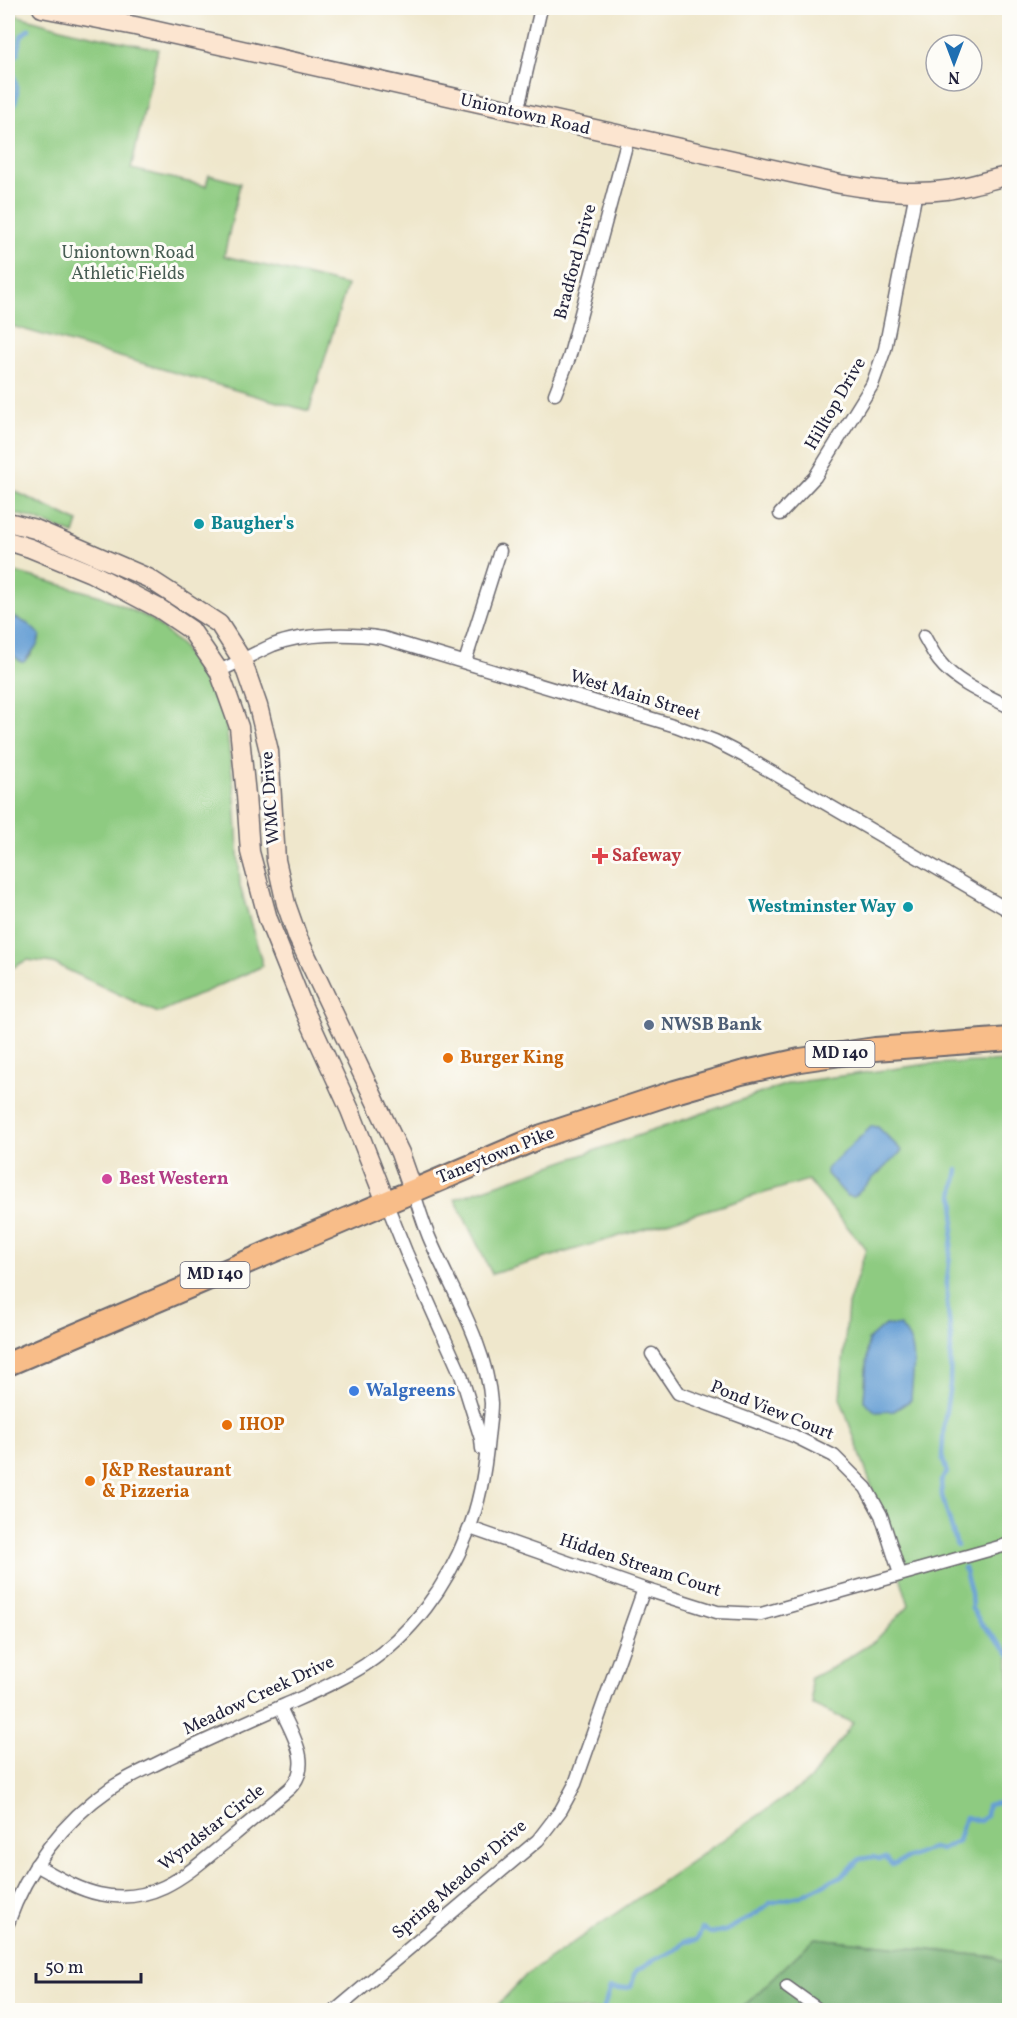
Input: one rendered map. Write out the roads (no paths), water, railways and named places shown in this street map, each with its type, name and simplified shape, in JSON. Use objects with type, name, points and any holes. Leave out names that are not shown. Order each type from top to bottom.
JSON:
[{"type":"highway","name":"Taneytown Pike","points":[[8,1364],[542,1136],[664,1095],[741,1073],[800,1060],[874,1049],[1010,1039]]},
{"type":"main road","name":"Uniontown Road","points":[[42,8],[135,26],[840,184],[890,192],[916,192],[946,190],[1010,175]]},
{"type":"main road","name":"WMC Drive","points":[[8,522],[34,529],[148,578],[219,624],[242,660],[258,706],[269,751],[276,860],[286,904],[298,938],[400,1153],[413,1190]]},
{"type":"main road","name":"WMC Drive","points":[[8,541],[91,573],[160,609],[191,630],[219,671],[239,728],[250,852],[268,919],[304,1009],[350,1110],[386,1202]]},
{"type":"street","points":[[517,113],[541,8]]},
{"type":"street","name":"Bradford Drive","points":[[555,394],[569,358],[628,138]]},
{"type":"street","name":"Hilltop Drive","points":[[780,514],[815,477],[872,385],[885,349],[916,192]]},
{"type":"street","points":[[465,662],[500,551]]},
{"type":"street","name":"West Main Street","points":[[219,671],[276,644],[313,637],[359,634],[383,638],[676,726],[715,741],[754,762],[1010,911]]},
{"type":"street","points":[[924,636],[940,662],[950,672],[969,686],[1010,707]]},
{"type":"street","name":"Meadow Creek Drive","points":[[8,1923],[20,1893],[36,1865],[54,1840],[78,1814],[117,1784],[192,1746],[338,1680],[364,1665],[402,1634],[430,1603],[454,1565],[478,1502],[485,1468],[491,1403],[482,1359],[466,1317],[428,1235],[413,1190]]},
{"type":"street","name":"Meadow Creek Drive","points":[[386,1202],[461,1376],[481,1439],[485,1468]]},
{"type":"street","name":"Pond View Court","points":[[652,1354],[678,1394],[794,1436],[834,1456],[866,1488],[881,1515],[900,1574]]},
{"type":"street","name":"Hidden Stream Court","points":[[470,1528],[717,1612],[761,1614],[1010,1544]]},
{"type":"street","name":"Spring Meadow Drive","points":[[336,2010],[538,1840],[561,1810],[575,1784],[644,1589]]},
{"type":"street","name":"Wyndstar Circle","points":[[36,1865],[78,1888],[107,1895],[145,1894],[175,1882],[297,1780],[302,1769],[301,1757],[280,1707]]},
{"type":"street","points":[[787,1987],[819,2010]]},
{"type":"water","points":[[8,614],[28,624],[40,635],[38,644],[24,662],[8,650]]},
{"type":"water","points":[[872,1126],[878,1127],[902,1151],[853,1197],[847,1196],[827,1174],[827,1168]]},
{"type":"water","points":[[885,1325],[900,1326],[911,1342],[914,1360],[911,1400],[894,1411],[876,1412],[864,1401],[868,1340]]},
{"type":"waterway","points":[[8,116],[17,96],[10,63],[18,53],[21,36],[29,29]]},
{"type":"waterway","points":[[957,1546],[942,1496],[941,1481],[947,1473],[942,1456],[950,1384],[951,1337],[947,1281],[954,1220],[953,1196],[958,1170]]},
{"type":"waterway","points":[[964,1568],[971,1593],[972,1609],[982,1624],[1010,1655]]},
{"type":"waterway","points":[[603,2010],[610,1988],[631,1987],[635,1972],[676,1950],[684,1942],[697,1940],[702,1929],[711,1933],[725,1931],[756,1914],[770,1903],[800,1896],[843,1875],[860,1859],[886,1858],[892,1865],[932,1848],[941,1850],[958,1841],[965,1817],[980,1821],[986,1816],[987,1805],[1003,1802],[1010,1797]]},
{"type":"place","name":"Baugher's","points":[[199,524]]},
{"type":"place","name":"Safeway","points":[[600,856]]},
{"type":"place","name":"Westminster Way","points":[[908,907]]},
{"type":"place","name":"NWSB Bank","points":[[649,1025]]},
{"type":"place","name":"Burger King","points":[[448,1058]]},
{"type":"place","name":"Best Western","points":[[107,1179]]},
{"type":"place","name":"Walgreens","points":[[354,1391]]},
{"type":"place","name":"IHOP","points":[[227,1425]]},
{"type":"place","name":"J&P Restaurant & Pizzeria","points":[[90,1481]]},
{"type":"park label","name":"Uniontown Road Athletic Fields","points":[[128,263]]}]
